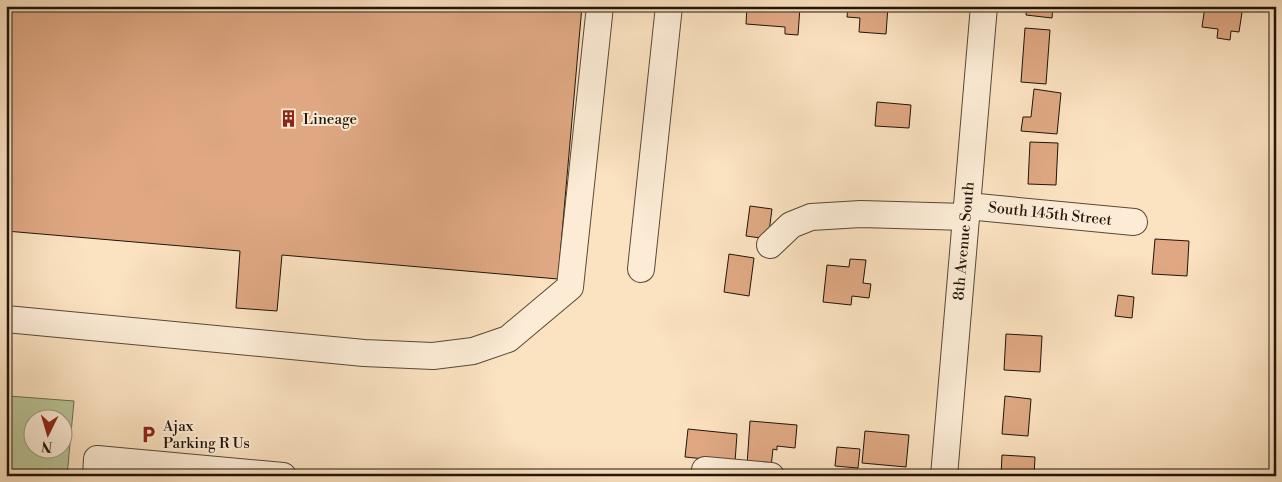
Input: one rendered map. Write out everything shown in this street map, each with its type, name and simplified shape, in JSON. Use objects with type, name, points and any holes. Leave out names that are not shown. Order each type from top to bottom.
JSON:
[{"type":"street","points":[[6,319],[364,353],[433,356],[473,350],[508,339],[570,287],[600,6]]},
{"type":"street","points":[[641,268],[669,6]]},
{"type":"street","name":"8th Avenue South","points":[[944,476],[984,6]]},
{"type":"street","name":"South 145th Street","points":[[770,246],[791,225],[811,217],[966,211],[1134,222]]},
{"type":"street","points":[[96,476],[97,459],[283,476]]},
{"type":"street","points":[[704,470],[771,476]]},
{"type":"green space","points":[[6,342],[12,350],[9,396],[74,401],[72,422],[72,410],[22,410],[22,460],[68,460],[67,476],[6,476]]},
{"type":"building","name":"Lineage","points":[[6,6],[582,6],[558,279],[282,255],[277,311],[236,308],[240,251],[6,231]]},
{"type":"building","points":[[747,6],[800,7],[798,35],[785,34],[785,27],[746,24]]},
{"type":"building","points":[[848,6],[888,6],[886,34],[859,32],[860,18],[847,17]]},
{"type":"building","points":[[1027,6],[1053,6],[1052,18],[1026,15]]},
{"type":"building","points":[[1118,6],[1165,6],[1165,11],[1118,8]]},
{"type":"building","points":[[1205,6],[1243,6],[1239,32],[1231,31],[1230,40],[1217,38],[1218,29],[1202,27]]},
{"type":"building","points":[[1025,28],[1050,30],[1046,84],[1021,82]]},
{"type":"building","points":[[1034,89],[1061,93],[1057,134],[1021,131],[1023,117],[1031,117]]},
{"type":"building","points":[[877,102],[911,105],[909,128],[875,126]]},
{"type":"building","points":[[1030,142],[1058,143],[1056,185],[1028,184]]},
{"type":"building","points":[[750,206],[772,209],[768,239],[746,236]]},
{"type":"building","points":[[1155,239],[1189,241],[1187,276],[1152,274]]},
{"type":"building","points":[[729,254],[754,258],[749,296],[724,292]]},
{"type":"building","points":[[850,259],[866,260],[863,283],[871,284],[869,298],[852,296],[851,305],[823,302],[827,265],[849,267]]},
{"type":"building","points":[[1118,295],[1134,297],[1132,318],[1115,316]]},
{"type":"building","points":[[1006,334],[1042,336],[1040,372],[1004,370]]},
{"type":"building","points":[[1005,396],[1031,399],[1028,436],[1002,434]]},
{"type":"building","points":[[750,421],[797,425],[795,448],[777,446],[777,450],[773,449],[771,467],[747,465]]},
{"type":"building","points":[[688,429],[737,434],[735,462],[685,457]]},
{"type":"building","points":[[865,431],[909,435],[906,467],[862,463]]},
{"type":"building","points":[[837,447],[860,449],[858,468],[835,466]]},
{"type":"building","points":[[1002,455],[1035,457],[1034,476],[1001,476]]},
{"type":"place","name":"Lineage","points":[[289,119]]},
{"type":"place","name":"Ajax Parking R Us","points":[[149,435]]}]
